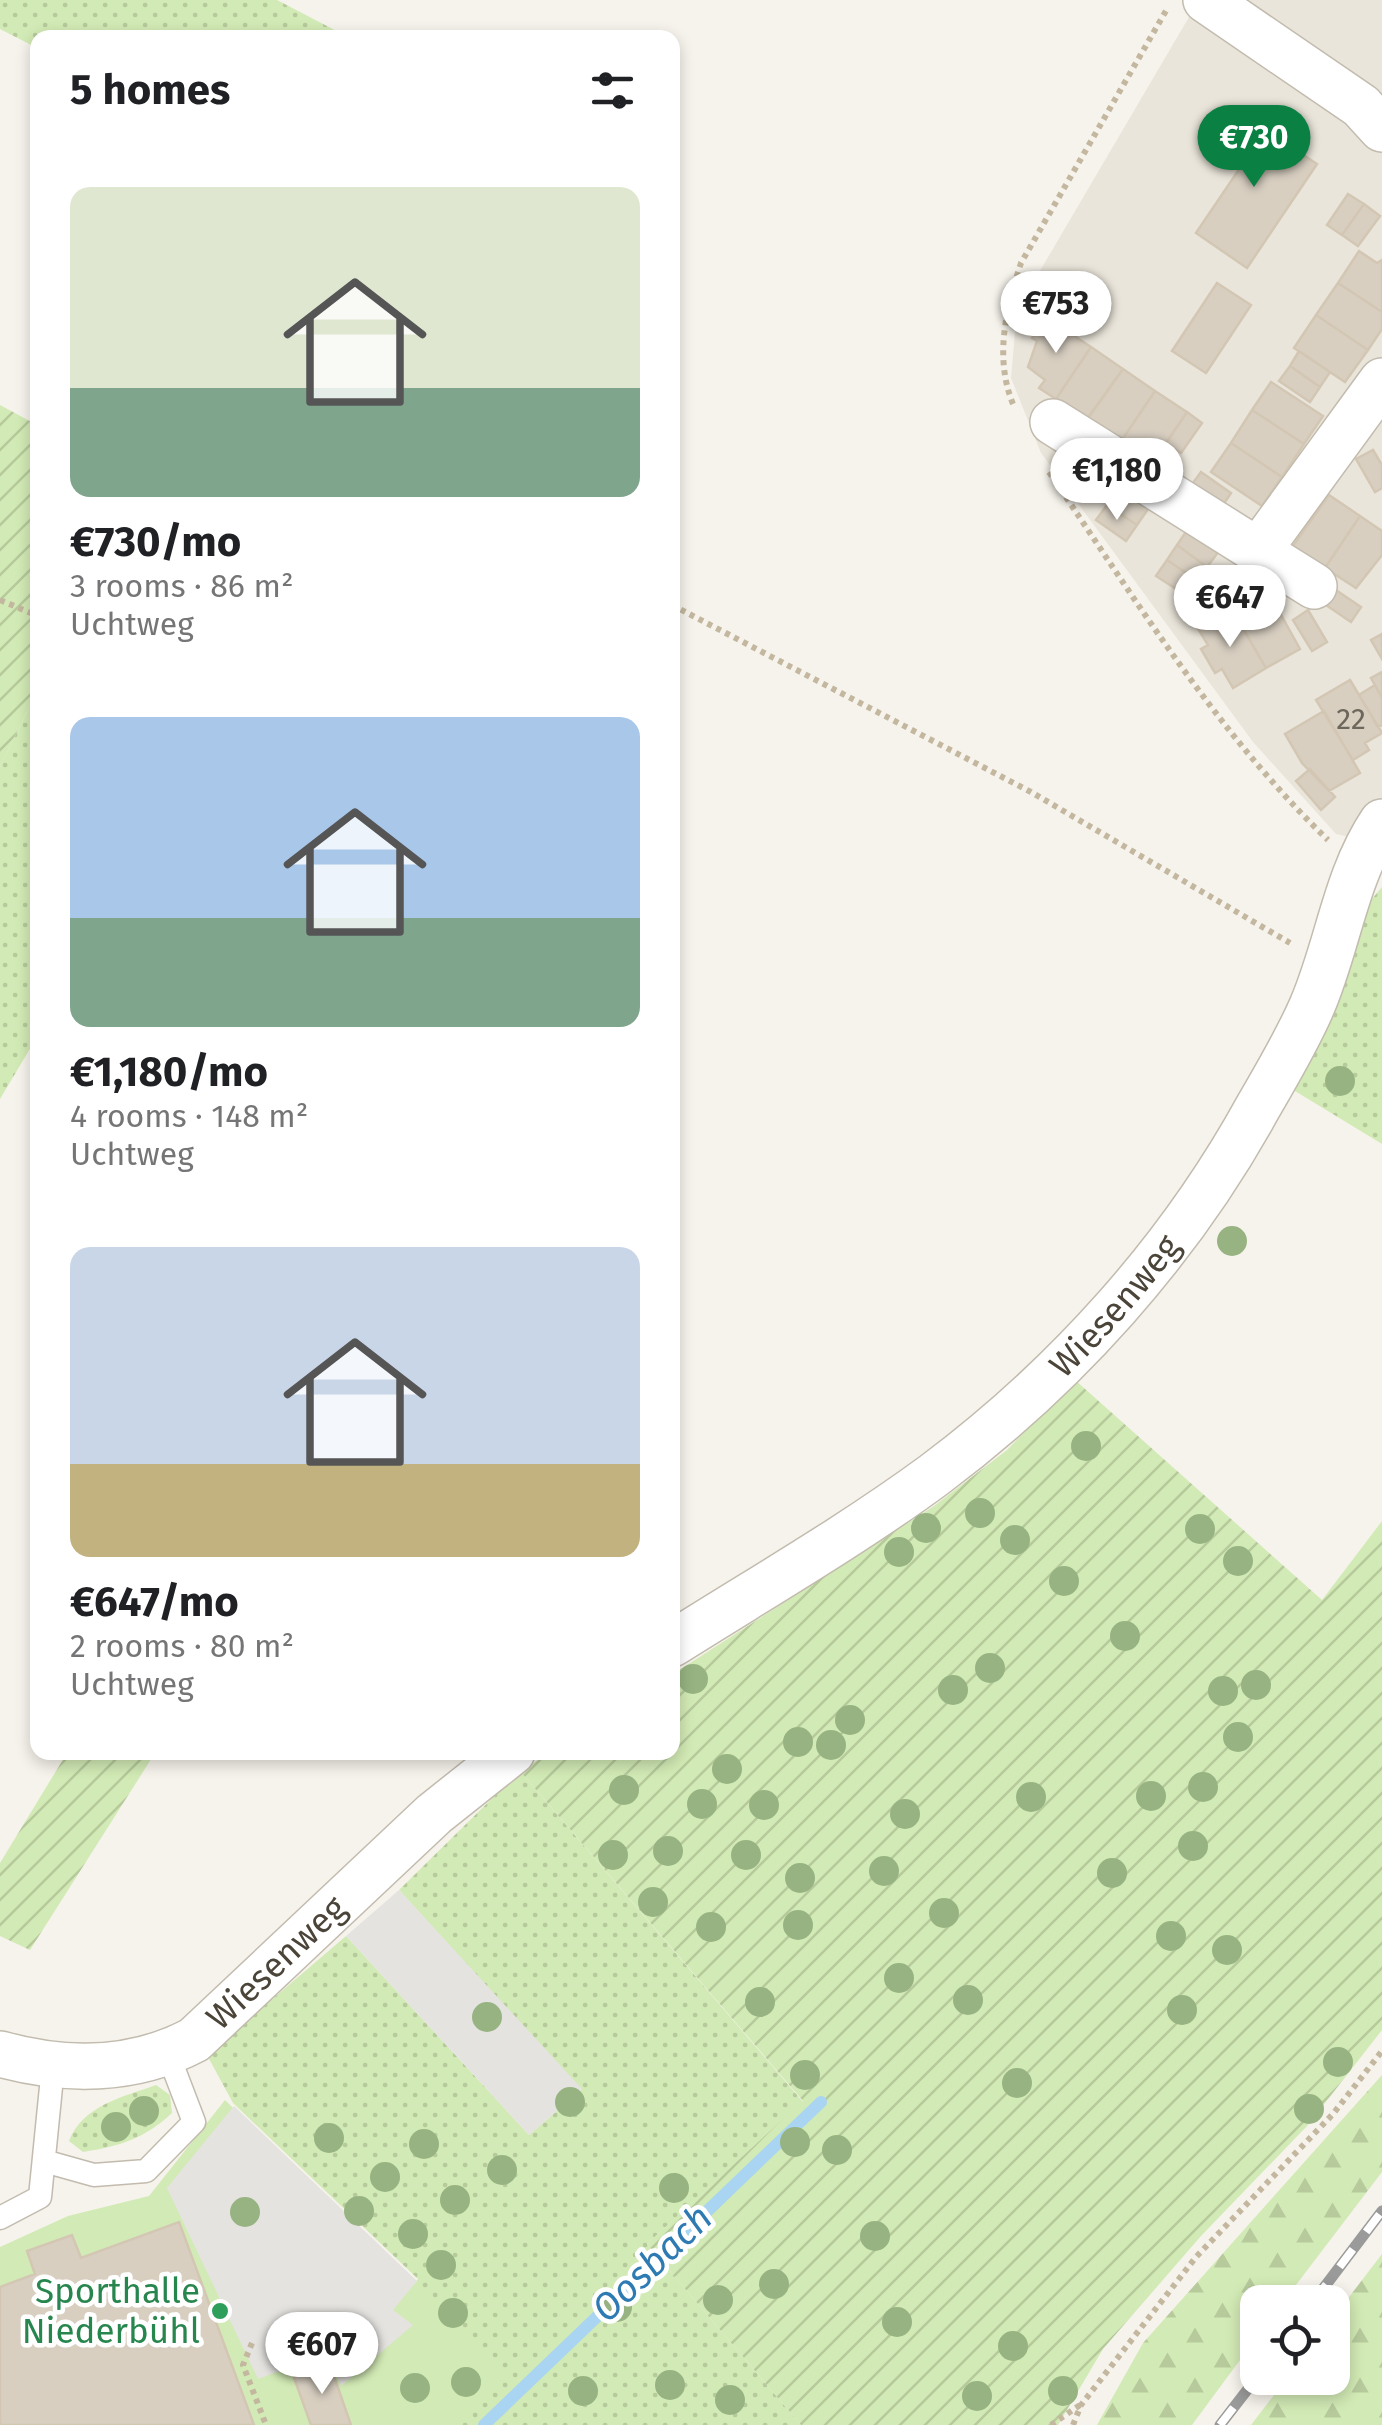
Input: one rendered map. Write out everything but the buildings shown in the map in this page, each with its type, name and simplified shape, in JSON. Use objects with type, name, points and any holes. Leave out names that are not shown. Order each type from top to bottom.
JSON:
[{"type":"street","points":[[1206,0],[1362,106],[1382,129]]},
{"type":"street","points":[[1258,550],[1382,381]]},
{"type":"street","points":[[1053,422],[1314,586]]},
{"type":"street","name":"Wiesenweg","points":[[680,1639],[933,1476],[1022,1402],[1106,1321],[1182,1227],[1256,1111],[1312,1006],[1358,868],[1382,822]]},
{"type":"street","name":"Wiesenweg","points":[[0,2054],[54,2068],[168,2054],[194,2040],[373,1893],[434,1814],[502,1760]]},
{"type":"lane","points":[[44,2160],[94,2174],[146,2171],[194,2122],[168,2054]]},
{"type":"lane","points":[[0,2218],[40,2197],[54,2068]]},
{"type":"path","points":[[0,600],[30,613]]},
{"type":"path","points":[[680,610],[1031,792],[1291,943],[1328,958]]},
{"type":"path","points":[[1073,2425],[1081,2405],[1196,2256],[1332,2114],[1382,2051]]},
{"type":"path","points":[[252,2343],[243,2365],[266,2425]]},
{"type":"path","points":[[1050,2425],[1081,2405]]},
{"type":"shaded area","points":[[1199,0],[1382,0],[1382,844],[1336,834],[1253,742],[1041,453],[1011,378],[1017,310]]},
{"type":"shaded area","points":[[399,1890],[582,2089],[529,2135],[346,1936]]},
{"type":"shaded area","points":[[234,2106],[417,2281],[393,2310],[413,2325],[341,2386],[328,2353],[258,2379],[167,2188]]},
{"type":"green space","points":[[0,0],[277,0],[335,30],[30,30],[30,44],[0,29]]},
{"type":"green space","points":[[0,405],[30,421],[30,705],[0,767]]},
{"type":"green space","points":[[30,705],[30,1049],[0,1099],[0,767]]},
{"type":"green space","points":[[1382,887],[1382,1144],[1295,1091],[1366,906]]},
{"type":"green space","points":[[1075,1380],[1322,1600],[1382,1521],[1382,2030],[1307,2126],[1201,2236],[1103,2349],[1058,2425],[801,2425],[647,2244],[803,2101],[520,1771],[538,1760],[680,1760],[680,1669],[934,1506],[1007,1450]]},
{"type":"green space","points":[[63,1760],[151,1760],[30,1950],[0,1936],[0,1863]]},
{"type":"green space","points":[[520,1771],[803,2102],[647,2244],[801,2425],[450,2425],[393,2309],[418,2279],[233,2103],[207,2055],[346,1936],[529,2135],[581,2090],[399,1890]]},
{"type":"green space","points":[[1382,2075],[1382,2172],[1296,2285],[1240,2285],[1240,2360],[1192,2425],[1097,2425],[1143,2343]]},
{"type":"green space","points":[[156,2085],[170,2095],[172,2113],[151,2129],[120,2144],[83,2152],[69,2141],[75,2129],[94,2111]]},
{"type":"green space","name":"Sporthalle Niederbühl","points":[[225,2100],[504,2374],[455,2425],[0,2425],[0,2247],[68,2216],[149,2196]]},
{"type":"green space","points":[[1382,2254],[1382,2425],[1251,2425],[1274,2395],[1350,2395],[1350,2296]]},
{"type":"waterway","name":"Oosbach","points":[[484,2425],[821,2102]]},
{"type":"railway","points":[[1326,2285],[1382,2211]]},
{"type":"railway","points":[[1220,2425],[1243,2395]]},
{"type":"place","name":"Sporthalle Niederbühl","points":[[220,2311]]}]
